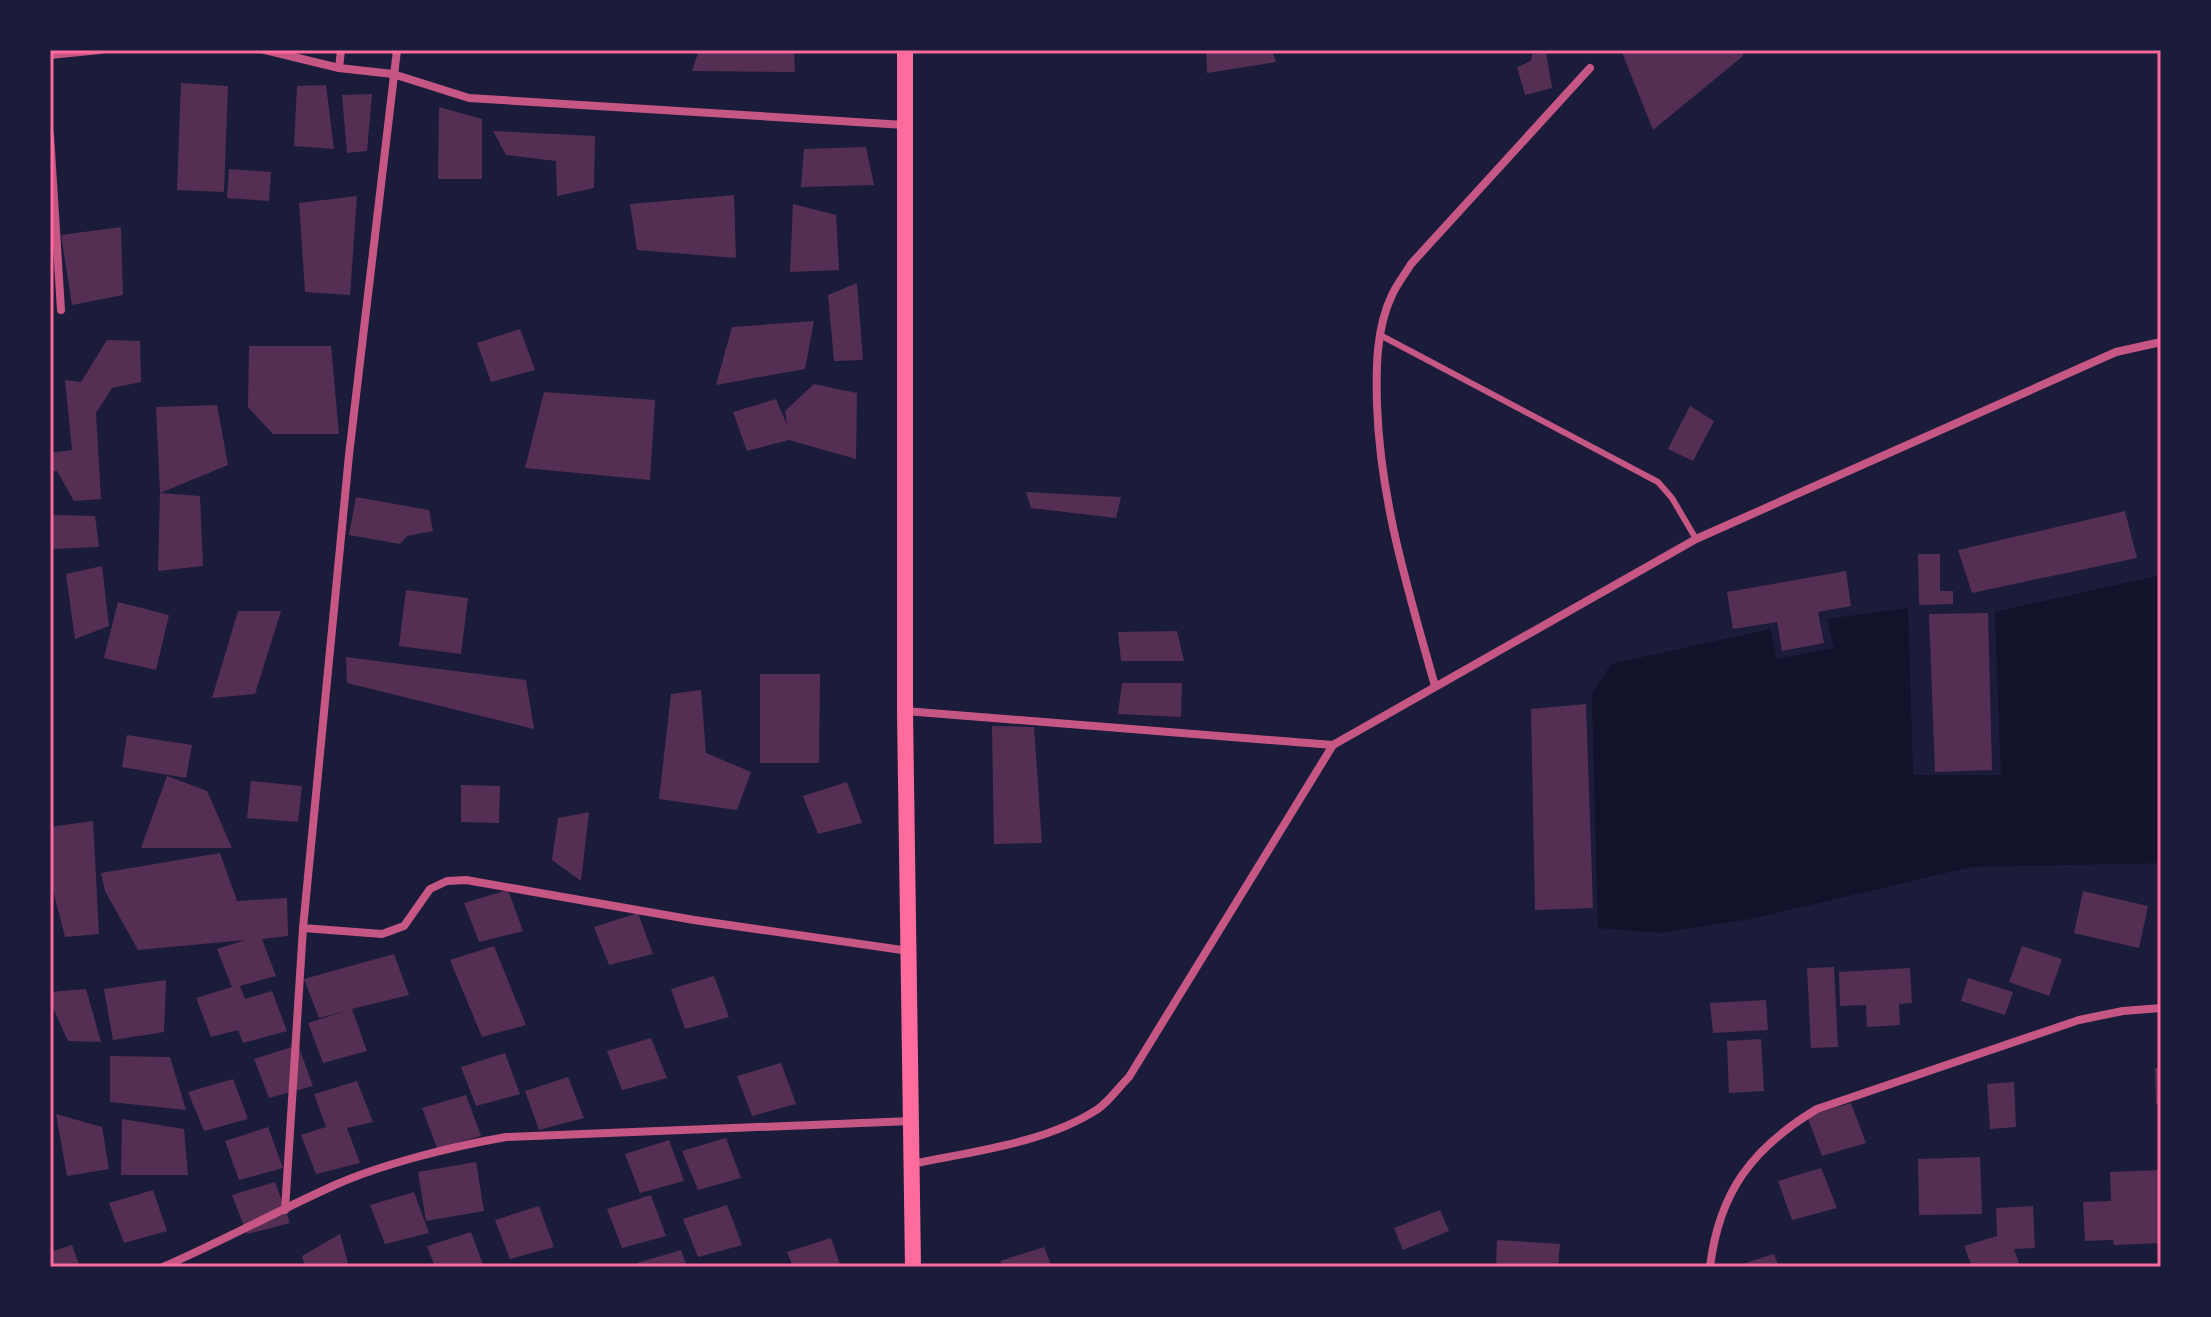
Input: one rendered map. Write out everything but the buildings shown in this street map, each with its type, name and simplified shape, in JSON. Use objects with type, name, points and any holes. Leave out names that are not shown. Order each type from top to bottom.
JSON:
[{"type":"main road","points":[[905,50],[905,711],[913,1267]]},
{"type":"street","points":[[50,55],[100,50]]},
{"type":"street","points":[[265,50],[339,68],[393,74],[469,98],[906,125]]},
{"type":"street","points":[[339,68],[341,50]]},
{"type":"street","points":[[285,1210],[303,928],[349,455],[397,50]]},
{"type":"street","points":[[1435,686],[1385,496],[1378,436],[1376,373],[1380,335],[1391,296],[1411,264],[1590,68]]},
{"type":"street","points":[[50,135],[61,310]]},
{"type":"street","points":[[911,1164],[1028,1139],[1068,1125],[1100,1107],[1129,1077],[1333,745],[1696,539],[2116,352],[2161,342]]},
{"type":"street","points":[[905,711],[1333,745]]},
{"type":"street","points":[[303,928],[382,934],[404,926],[430,889],[447,881],[466,880],[710,923],[909,951]]},
{"type":"street","points":[[1710,1267],[1713,1236],[1729,1194],[1762,1152],[1789,1126],[1817,1109],[2079,1020],[2123,1011],[2161,1008]]},
{"type":"street","points":[[163,1267],[365,1173],[506,1137],[911,1121]]},
{"type":"lane","points":[[1380,335],[1658,482],[1672,498],[1696,539]]},
{"type":"shaded area","points":[[2161,575],[2161,863],[1971,867],[1750,919],[1659,933],[1598,928],[1592,694],[1611,664],[1770,629],[1777,659],[1834,648],[1827,619],[1908,608],[1913,775],[2001,775],[1995,612]]}]
